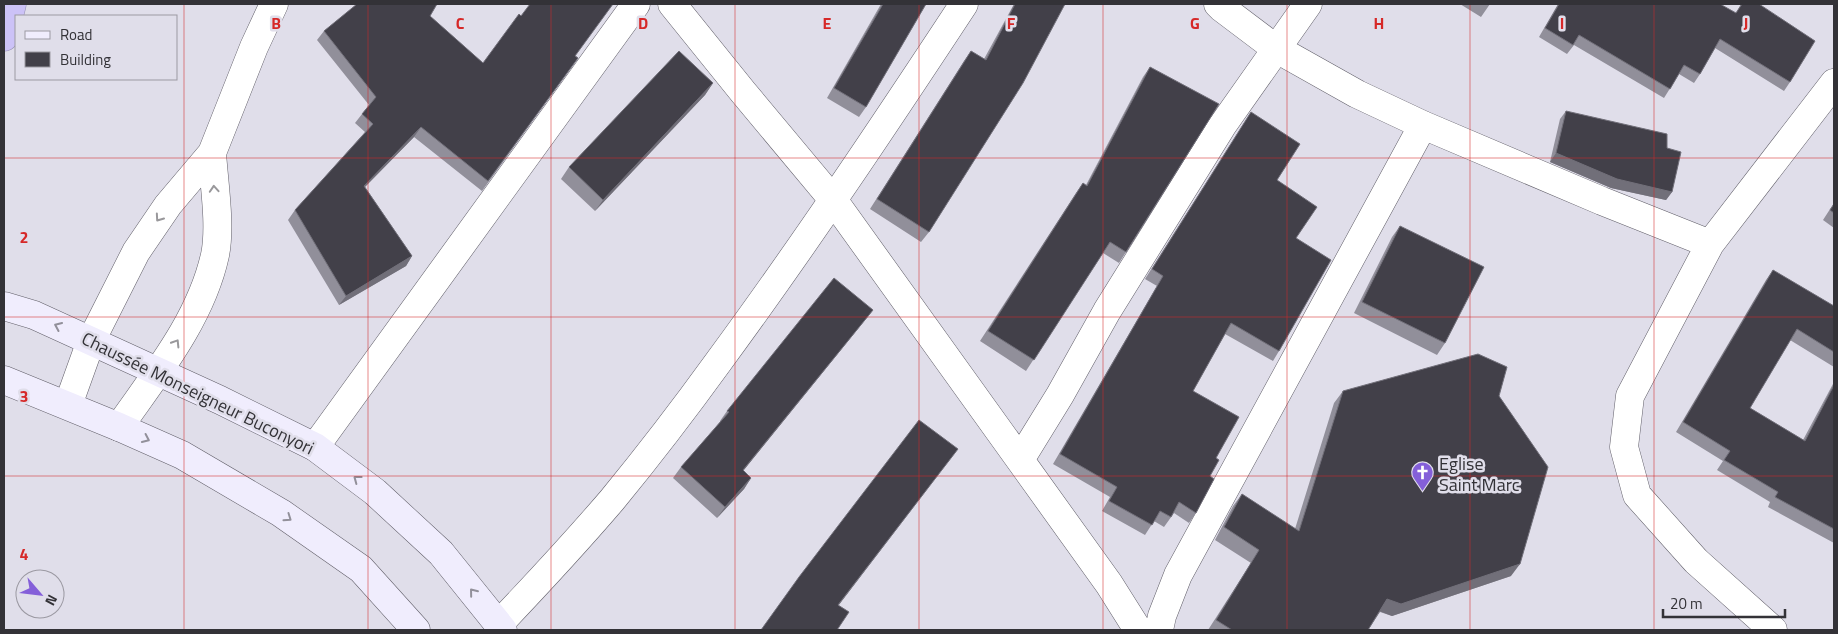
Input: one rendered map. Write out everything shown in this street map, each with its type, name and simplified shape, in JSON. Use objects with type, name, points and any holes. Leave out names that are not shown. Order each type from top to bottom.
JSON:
[{"type":"highway","points":[[4,36],[12,4]]},
{"type":"street","points":[[68,405],[91,341],[136,252],[168,205],[212,153],[254,47],[274,4]]},
{"type":"street","points":[[314,447],[636,4]]},
{"type":"street","points":[[672,4],[834,201],[1109,584],[1138,630]]},
{"type":"street","points":[[501,627],[613,498],[773,288],[834,201],[964,4]]},
{"type":"street","points":[[1218,4],[1275,48],[1357,94],[1423,125],[1602,201],[1710,244]]},
{"type":"street","points":[[1020,460],[1060,395],[1107,311],[1222,126],[1275,48],[1308,4]]},
{"type":"street","points":[[1773,630],[1696,561],[1637,495],[1624,447],[1630,396],[1710,244],[1834,83]]},
{"type":"street","points":[[1159,630],[1162,616],[1178,575],[1423,125]]},
{"type":"street","points":[[119,427],[179,339],[201,298],[215,254],[216,223],[212,153]]},
{"type":"street","name":"Chaussée Monseigneur Buconyori","points":[[4,306],[34,315],[314,447],[375,492],[441,553],[501,627]]},
{"type":"street","points":[[4,380],[68,405],[182,455],[281,513],[361,569],[416,630]]},
{"type":"building","points":[[357,4],[437,4],[430,16],[483,63],[519,14],[521,16],[530,4],[613,4],[575,56],[578,58],[488,181],[421,127],[364,186],[412,256],[346,296],[295,210],[373,124],[362,114],[376,97],[324,31]]},
{"type":"building","points":[[883,4],[926,4],[866,107],[834,88]]},
{"type":"building","points":[[1015,4],[1065,4],[1023,83],[929,232],[877,199],[971,51],[986,60]]},
{"type":"building","points":[[1559,4],[1720,4],[1736,13],[1742,4],[1759,4],[1815,41],[1790,82],[1720,39],[1700,74],[1684,65],[1670,89],[1579,35],[1573,45],[1545,28]]},
{"type":"building","points":[[679,51],[713,83],[603,200],[569,167]]},
{"type":"building","points":[[1150,67],[1219,104],[1126,252],[1110,242],[1034,360],[988,331],[1083,183],[1087,186]]},
{"type":"building","points":[[1566,111],[1667,134],[1667,148],[1681,152],[1672,192],[1617,179],[1556,153]]},
{"type":"building","points":[[1251,112],[1300,144],[1277,180],[1317,207],[1296,238],[1331,260],[1279,351],[1231,323],[1193,391],[1239,417],[1216,458],[1219,460],[1210,476],[1214,479],[1196,513],[1179,502],[1171,517],[1160,511],[1152,525],[1109,501],[1117,487],[1060,454],[1163,276],[1152,269]]},
{"type":"building","points":[[1834,204],[1834,213],[1830,210]]},
{"type":"building","points":[[1400,226],[1484,267],[1445,343],[1362,302]]},
{"type":"building","points":[[1773,270],[1834,306],[1834,352],[1797,329],[1750,408],[1805,441],[1834,385],[1834,529],[1775,497],[1778,492],[1724,460],[1730,451],[1683,422]]},
{"type":"building","points":[[834,278],[873,310],[743,470],[751,478],[725,507],[681,467],[729,412],[727,411]]},
{"type":"building","points":[[1478,354],[1507,367],[1499,396],[1548,467],[1520,564],[1401,604],[1387,599],[1368,630],[1232,630],[1216,620],[1259,550],[1224,527],[1242,494],[1299,531],[1343,391]]},
{"type":"building","points":[[919,420],[958,449],[838,605],[849,612],[837,630],[761,630],[799,577]]},
{"type":"place","name":"Eglise Saint Marc","points":[[1423,492]]}]
